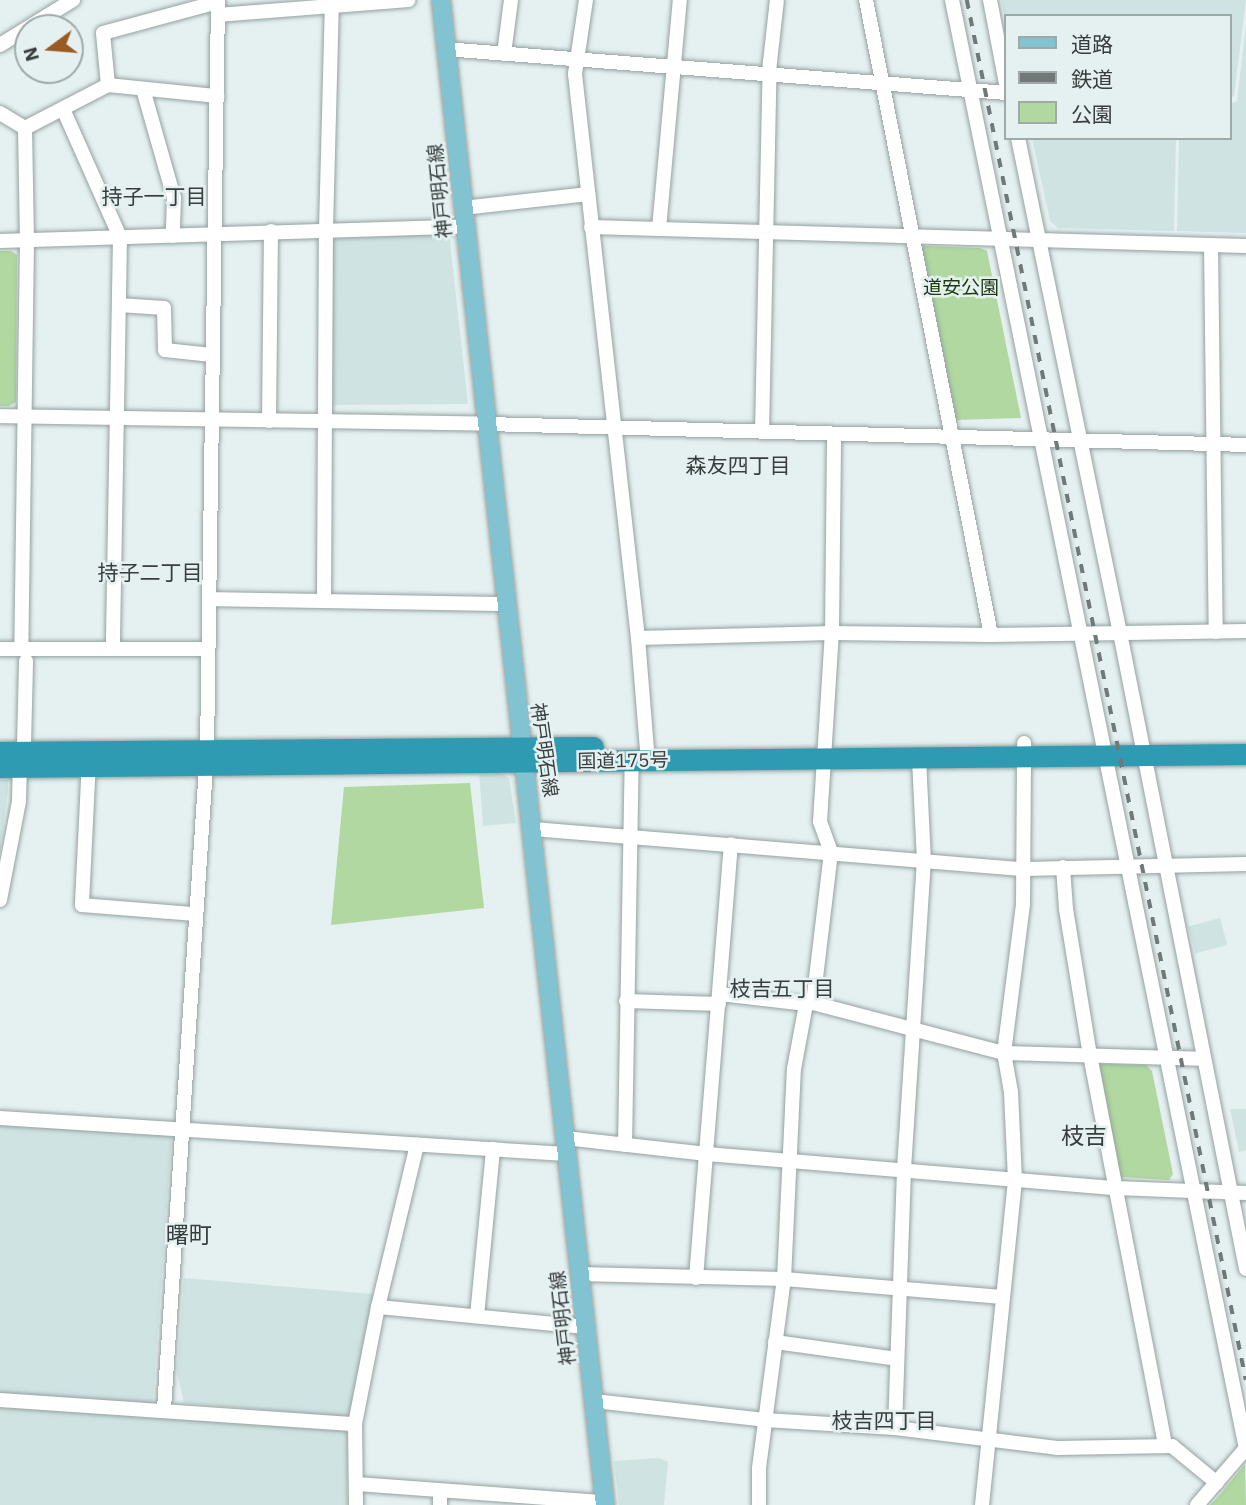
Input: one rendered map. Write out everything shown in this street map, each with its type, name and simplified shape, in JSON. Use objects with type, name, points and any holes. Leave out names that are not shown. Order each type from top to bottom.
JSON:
[{"type":"highway","name":"国道175号","points":[[1143,749],[1246,741]]},
{"type":"highway","name":"国道175号","points":[[13,757],[89,759],[643,756],[1106,749],[1246,754]]},
{"type":"highway","name":"国道175号","points":[[825,752],[919,758],[1025,750]]},
{"type":"main road","name":"神戸明石線","points":[[441,0],[506,604],[525,755],[604,1503]]},
{"type":"street","points":[[0,46],[73,0]]},
{"type":"street","points":[[108,85],[103,33],[218,6],[408,0]]},
{"type":"street","points":[[504,54],[511,0]]},
{"type":"street","points":[[586,0],[575,74],[638,638],[643,756],[629,837],[625,1145]]},
{"type":"street","points":[[659,229],[680,0]]},
{"type":"street","points":[[762,432],[771,76],[777,0]]},
{"type":"street","points":[[866,0],[991,635]]},
{"type":"street","points":[[952,0],[1039,438],[1106,749],[1164,1058],[1246,1449],[1197,1505]]},
{"type":"street","points":[[990,0],[1004,74]]},
{"type":"street","points":[[324,598],[326,229],[332,4]]},
{"type":"street","points":[[164,1409],[206,758],[211,599],[211,421],[218,6]]},
{"type":"street","points":[[446,50],[1004,93]]},
{"type":"street","points":[[26,128],[108,85],[217,96]]},
{"type":"street","points":[[143,89],[174,198],[173,236]]},
{"type":"street","points":[[62,109],[120,237],[113,648]]},
{"type":"street","points":[[0,113],[26,128]]},
{"type":"street","points":[[0,900],[19,801],[13,757],[23,655],[26,128]]},
{"type":"street","points":[[1018,140],[1120,633],[1246,1269]]},
{"type":"street","points":[[463,208],[588,194]]},
{"type":"street","points":[[0,242],[465,226]]},
{"type":"street","points":[[591,227],[1246,246]]},
{"type":"street","points":[[269,421],[271,231]]},
{"type":"street","points":[[1211,245],[1216,632]]},
{"type":"street","points":[[119,305],[164,308],[165,351],[212,355]]},
{"type":"street","points":[[0,416],[117,416],[211,421],[487,425],[1246,445]]},
{"type":"street","points":[[759,1505],[759,1468],[784,1279],[794,1069],[810,1004],[831,852],[820,822],[832,633],[834,435]]},
{"type":"street","points":[[211,599],[324,598],[506,604]]},
{"type":"street","points":[[638,638],[832,633],[991,635],[1246,631]]},
{"type":"street","points":[[0,649],[23,655],[113,648],[208,649]]},
{"type":"street","points":[[982,1505],[1015,1180],[1012,1092],[1004,1053],[1023,904],[1025,750]]},
{"type":"street","points":[[895,1428],[904,1169],[924,861],[919,758]]},
{"type":"street","points":[[89,759],[82,905],[195,914]]},
{"type":"street","points":[[533,829],[1024,869],[1246,864]]},
{"type":"street","points":[[696,1278],[731,844]]},
{"type":"street","points":[[1063,867],[1066,909],[1090,1055],[1166,1446]]},
{"type":"street","points":[[626,1001],[719,999],[810,1004],[1004,1053],[1203,1059]]},
{"type":"street","points":[[0,1118],[493,1149],[625,1145],[1116,1188],[1246,1194]]},
{"type":"street","points":[[356,1505],[355,1424],[417,1145]]},
{"type":"street","points":[[477,1316],[493,1149]]},
{"type":"street","points":[[579,1274],[784,1279],[1002,1297]]},
{"type":"street","points":[[379,1307],[586,1327]]},
{"type":"street","points":[[775,1342],[897,1359]]},
{"type":"street","points":[[0,1400],[355,1424]]},
{"type":"street","points":[[594,1401],[765,1420],[895,1428],[1058,1448],[1172,1446],[1217,1483]]},
{"type":"street","points":[[356,1484],[440,1498],[604,1503]]},
{"type":"shaded area","points":[[1001,0],[1246,0],[1234,96],[1232,98],[1232,14],[1004,14]]},
{"type":"shaded area","points":[[1246,24],[1246,233],[1177,231],[1179,140],[1232,140],[1232,103],[1237,101]]},
{"type":"shaded area","points":[[1032,140],[1176,140],[1174,231],[1058,228],[1050,221]]},
{"type":"shaded area","points":[[449,232],[468,404],[333,405],[331,240],[336,235]]},
{"type":"shaded area","points":[[479,772],[499,772],[509,778],[516,823],[483,826]]},
{"type":"shaded area","points":[[0,780],[8,780],[8,790],[0,854]]},
{"type":"shaded area","points":[[1220,918],[1227,945],[1195,954],[1188,927]]},
{"type":"shaded area","points":[[1230,1109],[1246,1109],[1246,1150],[1239,1152]]},
{"type":"shaded area","points":[[0,1123],[172,1135],[153,1404],[0,1394]]},
{"type":"shaded area","points":[[184,1278],[374,1294],[350,1417],[184,1403],[177,1373]]},
{"type":"shaded area","points":[[0,1407],[341,1428],[347,1433],[347,1505],[0,1505]]},
{"type":"shaded area","points":[[659,1458],[668,1462],[664,1505],[619,1505],[614,1461]]},
{"type":"green space","name":"道安公園","points":[[923,246],[980,248],[987,251],[1021,418],[956,420],[920,253]]},
{"type":"green space","points":[[0,251],[11,251],[17,255],[16,402],[9,406],[0,406]]},
{"type":"green space","points":[[470,783],[484,908],[331,925],[344,787]]},
{"type":"green space","points":[[1101,1064],[1146,1065],[1152,1071],[1173,1174],[1169,1180],[1121,1177],[1117,1173],[1096,1068]]},
{"type":"green space","points":[[1245,1464],[1246,1505],[1210,1505],[1218,1497]]},
{"type":"railway","points":[[967,0],[1246,1380]]},
{"type":"district","name":"持子一丁目","points":[[154,196]]},
{"type":"district","name":"森友四丁目","points":[[738,465]]},
{"type":"district","name":"持子二丁目","points":[[150,572]]},
{"type":"district","name":"枝吉五丁目","points":[[782,988]]},
{"type":"district","name":"枝吉","points":[[1084,1135]]},
{"type":"district","name":"曙町","points":[[189,1234]]},
{"type":"district","name":"枝吉四丁目","points":[[884,1420]]}]
